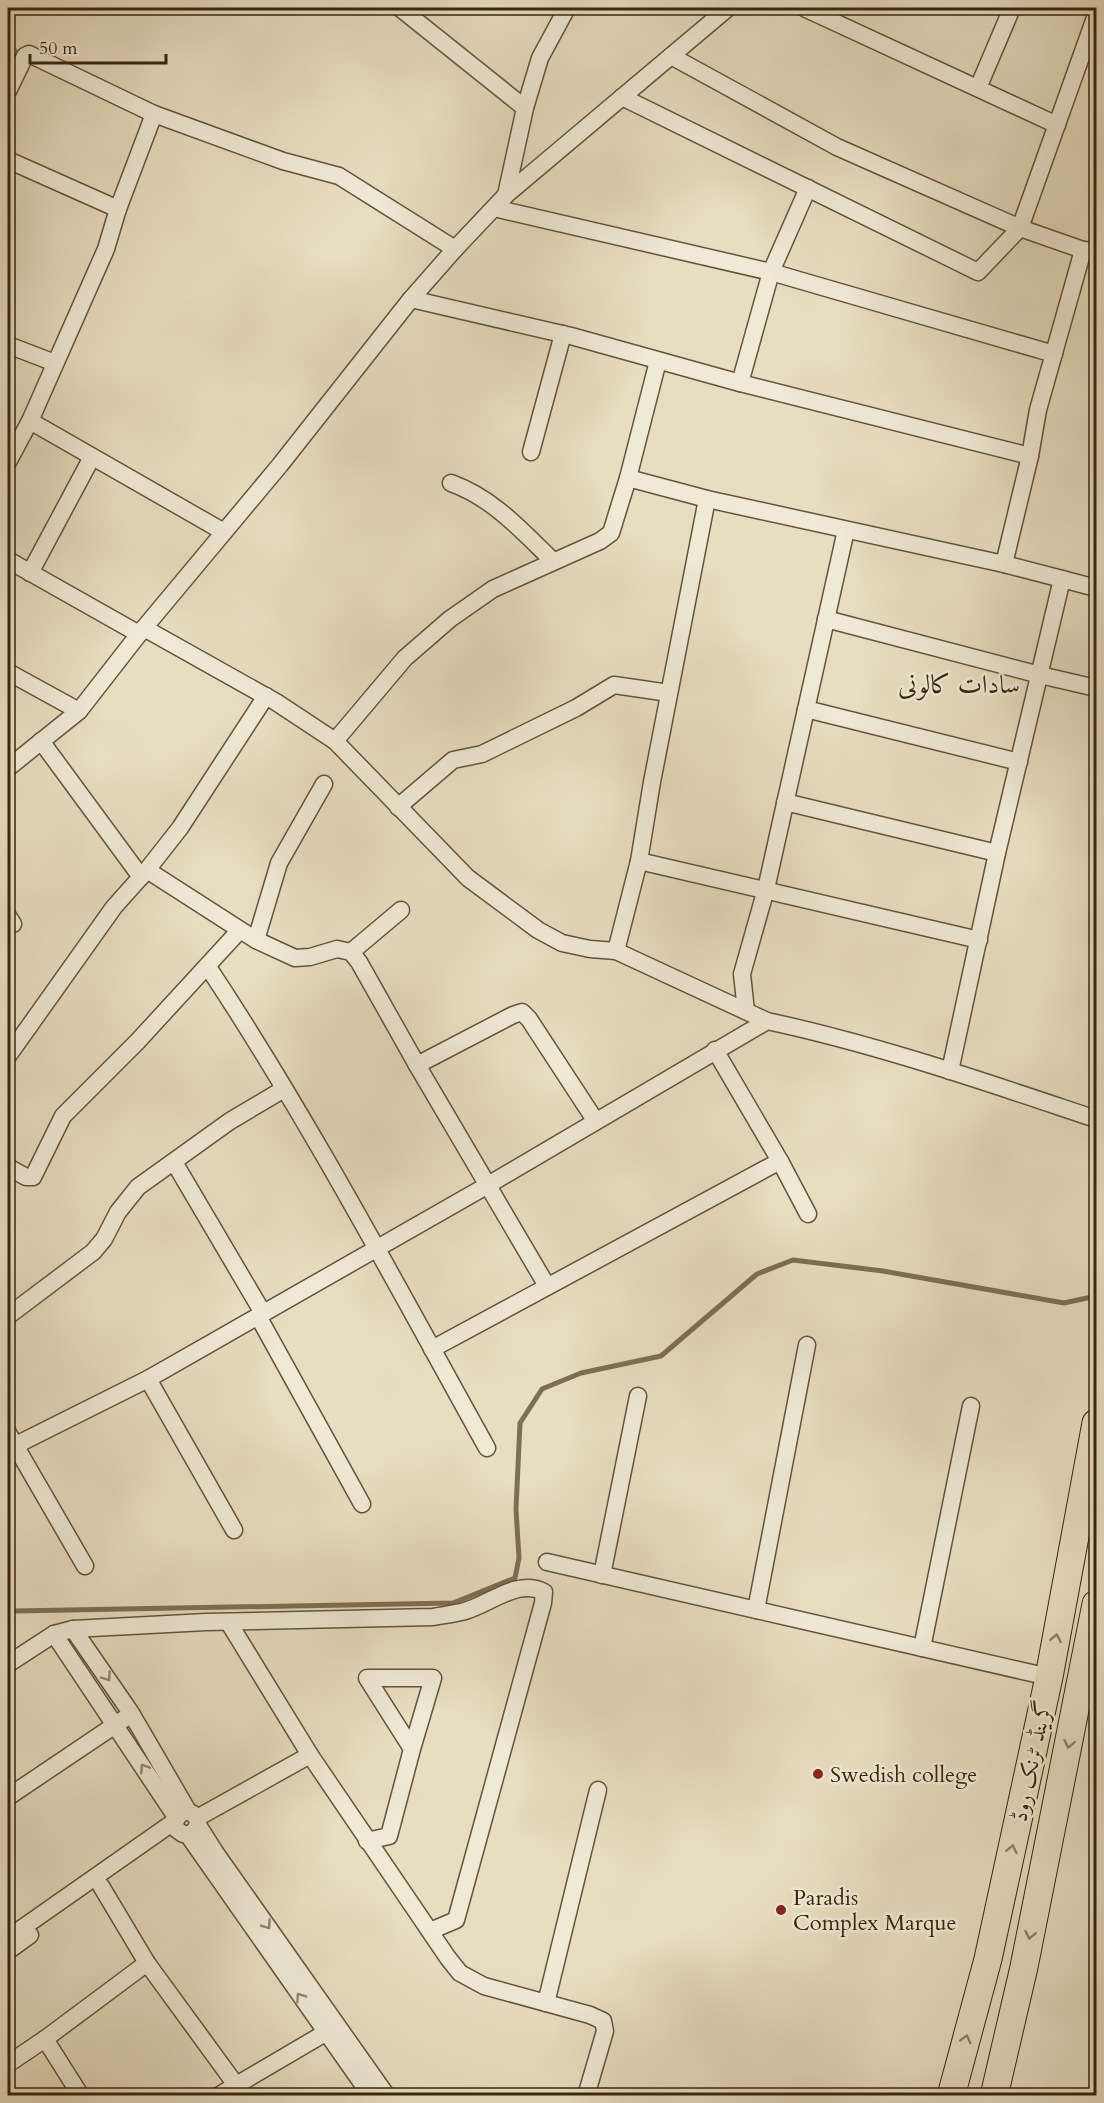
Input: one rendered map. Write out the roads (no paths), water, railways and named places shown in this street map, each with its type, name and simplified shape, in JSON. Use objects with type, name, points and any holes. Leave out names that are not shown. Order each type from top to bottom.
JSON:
[{"type":"highway","name":"گرینڈ ٹرنک روڈ","points":[[951,2096],[988,1959],[1049,1677],[1096,1423]]},
{"type":"highway","name":"گرینڈ ٹرنک روڈ","points":[[994,2096],[1087,1697],[1096,1604]]},
{"type":"highway","points":[[988,1959],[1024,1967]]},
{"type":"street","points":[[400,8],[525,108]]},
{"type":"street","points":[[500,201],[540,58],[567,8]]},
{"type":"street","points":[[804,8],[1057,125]]},
{"type":"street","points":[[978,88],[1012,8]]},
{"type":"street","points":[[8,768],[79,711],[411,299],[500,201],[724,9]]},
{"type":"street","points":[[622,98],[978,272],[1020,228],[1096,15]]},
{"type":"street","points":[[8,91],[25,56],[29,54],[154,114],[283,161],[339,176],[455,249]]},
{"type":"street","points":[[671,56],[837,147],[1020,228],[1090,250],[1054,354],[1038,410],[1030,456],[1004,564]]},
{"type":"street","points":[[8,462],[30,421],[106,249],[117,209],[154,114]]},
{"type":"street","points":[[8,160],[117,209]]},
{"type":"street","points":[[740,383],[771,272],[808,188]]},
{"type":"street","points":[[500,201],[771,272],[1054,354]]},
{"type":"street","points":[[411,299],[563,334],[740,383],[1030,456]]},
{"type":"street","points":[[531,452],[563,334]]},
{"type":"street","points":[[8,345],[55,363]]},
{"type":"street","points":[[335,741],[405,658],[450,619],[493,590],[600,541],[611,533],[628,478],[658,361]]},
{"type":"street","points":[[30,421],[224,532]]},
{"type":"street","points":[[30,573],[92,457]]},
{"type":"street","points":[[628,478],[707,499],[1004,564],[1096,588]]},
{"type":"street","points":[[451,483],[488,501],[507,516],[553,561]]},
{"type":"street","points":[[616,951],[639,861],[707,499]]},
{"type":"street","points":[[746,1011],[742,974],[766,889],[846,530]]},
{"type":"street","points":[[8,561],[266,696],[335,741],[468,878],[538,930],[562,943],[590,949],[616,951],[766,1021],[808,1030],[950,1071],[1096,1119]]},
{"type":"street","points":[[950,1071],[997,853],[1062,579]]},
{"type":"street","points":[[826,619],[1096,688]]},
{"type":"street","points":[[8,672],[79,711]]},
{"type":"street","points":[[398,807],[453,760],[482,754],[576,708],[614,685],[669,693]]},
{"type":"street","points":[[8,1056],[114,908],[180,828],[266,696]]},
{"type":"street","points":[[806,709],[1019,762]]},
{"type":"street","points":[[41,741],[144,873],[256,940],[295,958],[310,957],[337,949],[351,952],[547,1286]]},
{"type":"street","points":[[256,940],[279,863],[324,784]]},
{"type":"street","points":[[785,802],[997,853]]},
{"type":"street","points":[[639,861],[979,940]]},
{"type":"street","points":[[351,952],[401,910]]},
{"type":"street","points":[[8,1167],[26,1177],[33,1177],[63,1116],[208,967],[240,930]]},
{"type":"street","points":[[208,967],[254,1037],[376,1248],[487,1448]]},
{"type":"street","points":[[417,1065],[522,1012],[529,1019],[594,1120]]},
{"type":"street","points":[[85,1566],[10,1443],[148,1379],[488,1185],[594,1120],[766,1021]]},
{"type":"street","points":[[715,1050],[808,1214]]},
{"type":"street","points":[[8,1316],[93,1252],[104,1239],[118,1212],[138,1187],[230,1121],[284,1089]]},
{"type":"street","points":[[432,1349],[780,1161]]},
{"type":"street","points":[[174,1162],[261,1314],[362,1504]]},
{"type":"street","points":[[756,1610],[807,1345]]},
{"type":"street","points":[[148,1379],[234,1530]]},
{"type":"street","points":[[602,1575],[638,1396]]},
{"type":"street","points":[[922,1648],[972,1406]]},
{"type":"street","points":[[547,1562],[1049,1677]]},
{"type":"street","points":[[8,1664],[54,1634],[73,1629],[433,1617],[466,1611],[521,1588],[533,1586],[544,1592],[543,1603],[456,1920],[430,1931]]},
{"type":"street","points":[[229,1623],[310,1755],[460,1973],[484,1986],[590,2015],[603,2021],[605,2031],[586,2096]]},
{"type":"street","points":[[73,1629],[132,1713],[186,1823],[215,1852],[387,2096]]},
{"type":"street","points":[[54,1634],[186,1823],[370,2096]]},
{"type":"street","points":[[367,1841],[389,1836],[433,1678],[367,1678],[412,1749]]},
{"type":"street","points":[[8,1797],[132,1713]]},
{"type":"street","points":[[8,1938],[186,1823],[310,1755]]},
{"type":"street","points":[[546,2003],[598,1790]]},
{"type":"street","points":[[8,1951],[186,1823]]},
{"type":"street","points":[[100,1886],[147,1963],[236,2085]]},
{"type":"street","points":[[8,2064],[147,1963]]},
{"type":"street","points":[[218,2096],[325,2032]]},
{"type":"street","points":[[45,2039],[81,2096]]},
{"type":"waterway","points":[[8,1617],[15,1611],[453,1603],[515,1578],[519,1558],[516,1509],[520,1423],[542,1389],[581,1373],[661,1356],[757,1274],[793,1260],[883,1271],[1064,1303],[1096,1296]]},
{"type":"place","name":"Swedish college","points":[[818,1774]]},
{"type":"place","name":"Paradis Complex Marque","points":[[781,1910]]},
{"type":"district","name":"سادات کالونی","points":[[959,684]]}]
